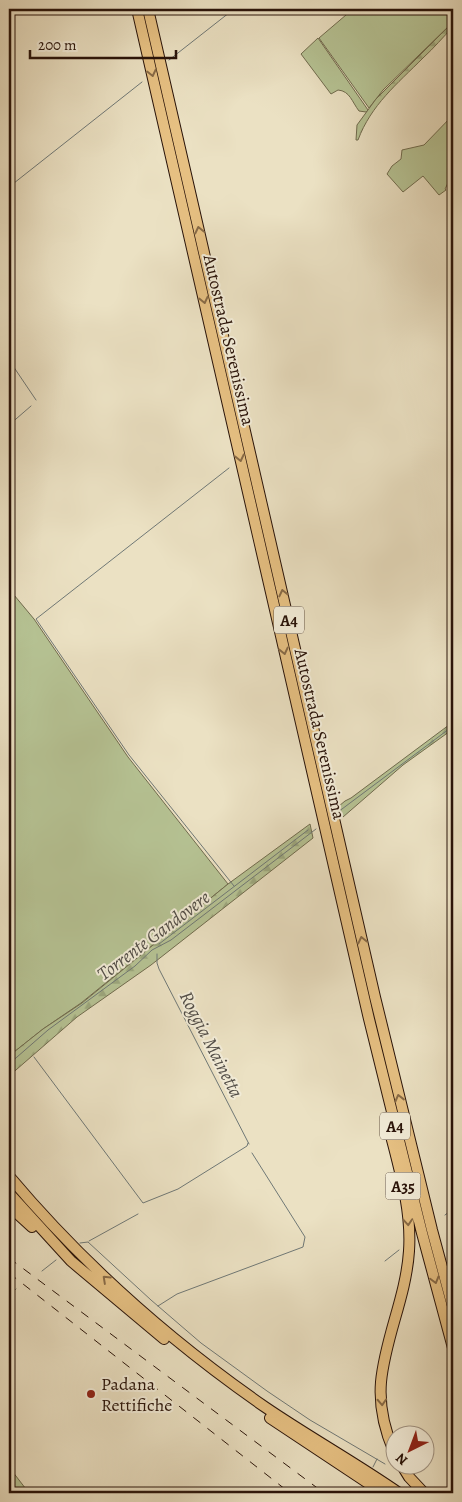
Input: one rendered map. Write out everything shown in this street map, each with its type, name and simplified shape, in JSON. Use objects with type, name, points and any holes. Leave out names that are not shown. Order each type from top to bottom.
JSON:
[{"type":"highway","name":"Autostrada Serenissima","points":[[137,9],[369,1019],[453,1348]]},
{"type":"highway","name":"Autostrada Serenissima","points":[[148,9],[372,987],[453,1308]]},
{"type":"highway","name":"A35","points":[[369,1019],[375,1072],[405,1196],[409,1225],[409,1251],[405,1279],[381,1383],[385,1424]]},
{"type":"highway","points":[[9,1176],[80,1254],[134,1304],[206,1364],[266,1408],[399,1493]]},
{"type":"highway","points":[[9,1193],[71,1261],[107,1292],[226,1387],[269,1418],[383,1493]]},
{"type":"highway","points":[[9,1206],[55,1244]]},
{"type":"highway","points":[[432,1230],[453,1294]]},
{"type":"highway","points":[[407,1474],[424,1493]]},
{"type":"green space","points":[[353,9],[453,9],[453,22],[383,90],[369,108],[319,38]]},
{"type":"green space","points":[[453,22],[453,27],[394,86],[377,106],[363,127],[358,140],[356,140],[357,125],[376,99]]},
{"type":"green space","points":[[318,38],[368,110],[366,112],[359,111],[345,92],[338,90],[331,94],[301,54]]},
{"type":"green space","points":[[453,115],[453,180],[448,183],[446,190],[439,195],[423,176],[403,192],[387,174],[392,166],[401,159],[402,150],[424,145]]},
{"type":"green space","points":[[9,589],[34,619],[128,757],[228,884],[81,1003],[43,1029],[9,1056]]},
{"type":"green space","points":[[453,722],[453,729],[403,765],[343,817],[339,806]]},
{"type":"green space","points":[[310,824],[313,838],[151,965],[77,1017],[9,1076],[9,1056],[43,1029],[82,1003],[228,884]]},
{"type":"green space","points":[[9,1467],[29,1493],[9,1493]]},
{"type":"waterway","points":[[169,60],[234,9]]},
{"type":"waterway","points":[[9,187],[142,82]]},
{"type":"waterway","points":[[9,360],[36,400]]},
{"type":"waterway","points":[[9,425],[31,406]]},
{"type":"waterway","points":[[229,468],[36,619],[129,755],[234,886]]},
{"type":"waterway","name":"Torrente Gandovere","points":[[338,812],[453,726]]},
{"type":"waterway","name":"Roggia Mainetta","points":[[9,1064],[48,1030],[135,966],[152,950],[171,940],[316,829]]},
{"type":"waterway","name":"Roggia Mainetta","points":[[159,944],[308,830]]},
{"type":"waterway","name":"Roggia Mainetta","points":[[157,954],[159,969],[249,1144]]},
{"type":"waterway","points":[[34,1057],[143,1203],[178,1189],[247,1146],[248,1143]]},
{"type":"waterway","points":[[158,1306],[177,1294],[303,1247],[305,1237],[252,1153]]},
{"type":"waterway","points":[[445,1215],[453,1209]]},
{"type":"waterway","points":[[89,1241],[138,1214]]},
{"type":"waterway","points":[[80,1243],[88,1242],[201,1343],[267,1391],[310,1420],[384,1463]]},
{"type":"waterway","points":[[385,1261],[399,1250]]},
{"type":"waterway","points":[[42,1271],[56,1260]]},
{"type":"waterway","points":[[9,1295],[16,1289]]},
{"type":"waterway","points":[[373,1467],[377,1459]]},
{"type":"waterway","name":"Torrente Gandovere","points":[[9,1480],[19,1493]]},
{"type":"waterway","points":[[353,1493],[356,1489]]},
{"type":"railway","points":[[9,1258],[324,1493]]},
{"type":"railway","points":[[9,1273],[290,1493]]},
{"type":"place","name":"Padana Rettifiche","points":[[91,1394]]}]
